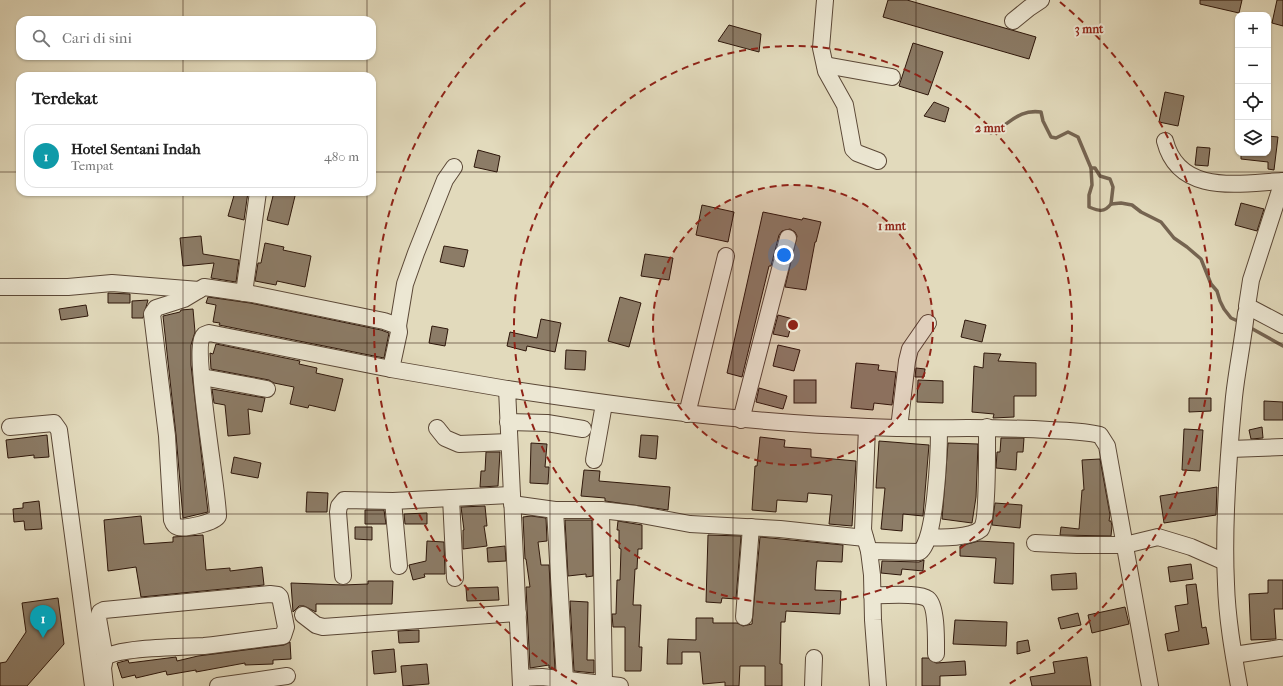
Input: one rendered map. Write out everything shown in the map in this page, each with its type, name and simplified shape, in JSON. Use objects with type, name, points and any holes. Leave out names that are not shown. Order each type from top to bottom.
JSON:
[{"type":"street","points":[[825,0],[821,48],[826,71],[845,105],[853,150],[878,161]]},
{"type":"street","points":[[1013,21],[1028,8],[1042,0]]},
{"type":"street","points":[[825,65],[892,78]]},
{"type":"street","points":[[1165,141],[1167,150],[1175,162],[1193,178],[1217,183],[1244,184],[1283,181],[1251,280],[1246,306],[1283,325]]},
{"type":"street","points":[[391,369],[399,332],[398,326],[405,284],[445,180],[454,167]]},
{"type":"street","points":[[244,293],[257,196]]},
{"type":"street","points":[[741,420],[788,238]]},
{"type":"street","points":[[687,414],[726,256]]},
{"type":"street","points":[[0,287],[68,287],[112,283],[199,290]]},
{"type":"street","points":[[398,326],[384,321],[244,293],[204,287],[184,299],[156,308],[152,314],[167,436],[172,520],[174,525],[179,528],[209,523],[218,516],[202,377],[200,342],[201,338],[209,333],[391,369],[507,389],[604,404],[687,414],[741,420],[867,428],[939,429],[987,427],[1100,435],[1107,446],[1150,686]]},
{"type":"street","points":[[1239,686],[1227,600],[1225,562],[1234,396],[1243,345],[1246,313]]},
{"type":"street","points":[[899,428],[907,360],[910,349],[928,323]]},
{"type":"street","points":[[202,377],[267,389]]},
{"type":"street","points":[[507,389],[521,682],[542,677],[620,686]]},
{"type":"street","points":[[594,460],[604,404]]},
{"type":"street","points":[[508,422],[547,423],[584,429]]},
{"type":"street","points":[[10,427],[54,423],[59,430],[93,686]]},
{"type":"street","points":[[929,537],[949,538],[975,532],[981,529],[984,523],[985,509],[987,427]]},
{"type":"street","points":[[437,428],[445,438],[459,444],[509,442]]},
{"type":"street","points":[[867,428],[863,530],[872,575],[878,686]]},
{"type":"street","points":[[343,576],[338,512],[341,502],[356,499],[393,501],[451,498],[512,499],[555,510],[601,510],[652,516],[690,524],[751,527],[919,552],[926,547],[929,537],[939,458],[939,429]]},
{"type":"street","points":[[1230,449],[1283,447]]},
{"type":"street","points":[[451,498],[455,578]]},
{"type":"street","points":[[393,501],[399,566]]},
{"type":"street","points":[[555,510],[565,680]]},
{"type":"street","points":[[601,510],[604,684]]},
{"type":"street","points":[[744,617],[751,527]]},
{"type":"street","points":[[1035,543],[1125,545],[1158,537],[1191,547],[1225,562]]},
{"type":"street","points":[[105,658],[109,655],[135,650],[205,646],[284,636],[286,627],[280,597],[278,595],[270,594],[104,610],[100,612],[98,618],[105,658],[103,668],[105,686]]},
{"type":"street","points":[[872,595],[920,596],[929,600],[932,606],[935,622],[936,654]]},
{"type":"street","points":[[303,615],[316,625],[323,627],[518,613]]},
{"type":"street","points":[[1234,655],[1280,648]]},
{"type":"street","points":[[813,686],[814,658]]},
{"type":"street","points":[[218,686],[287,676]]},
{"type":"building","points":[[888,0],[907,0],[1036,37],[1029,59],[883,17]]},
{"type":"building","points":[[1200,0],[1242,0],[1239,12],[1200,4]]},
{"type":"building","points":[[1277,0],[1283,0],[1283,26],[1272,23]]},
{"type":"building","points":[[729,25],[761,34],[759,52],[718,41]]},
{"type":"building","points":[[913,43],[943,52],[928,95],[899,86]]},
{"type":"building","points":[[1165,92],[1184,96],[1178,126],[1159,122]]},
{"type":"building","points":[[934,102],[949,108],[945,122],[924,116]]},
{"type":"building","points":[[1271,136],[1278,137],[1274,170],[1268,169],[1268,162],[1241,159],[1241,156],[1271,156]]},
{"type":"building","points":[[1197,147],[1210,148],[1208,166],[1195,165]]},
{"type":"building","points":[[478,150],[500,156],[497,172],[474,167]]},
{"type":"building","points":[[234,196],[247,196],[244,220],[228,216]]},
{"type":"building","points":[[273,196],[295,196],[288,225],[267,220]]},
{"type":"building","points":[[1241,203],[1264,209],[1257,231],[1235,225]]},
{"type":"building","points":[[702,205],[734,212],[728,242],[696,235]]},
{"type":"building","points":[[763,212],[802,220],[803,218],[821,222],[815,242],[806,290],[785,287],[797,236],[795,232],[790,229],[782,231],[779,235],[771,266],[769,266],[742,377],[727,373]]},
{"type":"building","points":[[201,236],[203,254],[239,260],[236,282],[211,278],[214,263],[183,266],[180,238]]},
{"type":"building","points":[[265,243],[284,247],[283,250],[311,256],[305,287],[277,281],[276,285],[255,281],[258,263],[261,263]]},
{"type":"building","points":[[444,246],[468,250],[464,267],[440,262]]},
{"type":"building","points":[[645,254],[673,258],[669,280],[641,276]]},
{"type":"building","points":[[108,293],[130,294],[130,303],[108,303]]},
{"type":"building","points":[[208,297],[250,303],[381,330],[389,333],[384,358],[219,325],[220,323],[213,322],[216,305],[206,303]]},
{"type":"building","points":[[620,297],[641,303],[629,347],[608,341]]},
{"type":"building","points":[[148,300],[143,318],[132,318],[132,301]]},
{"type":"building","points":[[86,305],[88,316],[61,320],[59,309]]},
{"type":"building","points":[[193,309],[195,332],[191,345],[191,365],[208,512],[183,518],[176,435],[163,316],[180,312],[181,310]]},
{"type":"building","points":[[778,315],[793,319],[788,337],[773,334]]},
{"type":"building","points":[[541,319],[561,323],[555,352],[527,346],[526,351],[507,346],[510,332],[537,338]]},
{"type":"building","points":[[965,320],[986,325],[982,342],[961,337]]},
{"type":"building","points":[[432,326],[448,329],[445,346],[429,343]]},
{"type":"building","points":[[216,344],[300,361],[299,364],[317,368],[316,373],[343,379],[335,411],[309,405],[308,408],[290,404],[294,387],[274,383],[269,380],[211,369],[210,353],[213,354]]},
{"type":"building","points":[[778,345],[800,350],[794,371],[773,366]]},
{"type":"building","points":[[566,350],[586,351],[585,370],[565,369]]},
{"type":"building","points":[[984,353],[1001,354],[998,361],[1036,363],[1036,396],[1014,396],[1014,417],[993,418],[994,414],[972,412],[974,366],[983,368]]},
{"type":"building","points":[[856,363],[879,365],[878,370],[896,372],[892,405],[874,403],[873,410],[851,408]]},
{"type":"building","points":[[916,368],[925,369],[924,377],[915,377]]},
{"type":"building","points":[[794,380],[816,380],[816,403],[794,403]]},
{"type":"building","points":[[918,380],[943,381],[943,403],[917,402]]},
{"type":"building","points":[[759,388],[787,396],[783,409],[756,402]]},
{"type":"building","points":[[212,389],[265,398],[262,412],[248,409],[250,434],[228,436],[225,405],[214,403]]},
{"type":"building","points":[[1189,398],[1211,398],[1211,411],[1189,412]]},
{"type":"building","points":[[1264,401],[1283,402],[1283,420],[1264,420]]},
{"type":"building","points":[[1262,427],[1263,438],[1251,439],[1249,430]]},
{"type":"building","points":[[1184,429],[1203,430],[1200,471],[1182,470]]},
{"type":"building","points":[[47,435],[49,457],[34,458],[34,455],[8,458],[6,440]]},
{"type":"building","points":[[641,435],[658,436],[656,459],[639,457]]},
{"type":"building","points":[[760,437],[785,440],[784,447],[811,449],[811,457],[856,461],[852,526],[829,524],[832,495],[808,493],[807,502],[777,500],[776,512],[752,510],[755,466],[757,466]]},
{"type":"building","points":[[1001,438],[1024,438],[1023,452],[1017,452],[1016,470],[996,468],[997,452],[1000,452]]},
{"type":"building","points":[[879,441],[929,445],[923,516],[903,514],[902,531],[881,529],[885,488],[876,488]]},
{"type":"building","points":[[531,443],[547,444],[545,467],[549,467],[548,484],[530,483]]},
{"type":"building","points":[[948,443],[978,444],[976,497],[972,523],[942,519]]},
{"type":"building","points":[[486,452],[500,452],[498,486],[480,487],[481,471],[485,471]]},
{"type":"building","points":[[234,457],[261,463],[258,478],[231,473]]},
{"type":"building","points":[[1100,459],[1110,515],[1109,521],[1111,521],[1112,526],[1111,536],[1060,535],[1061,527],[1079,529],[1082,490],[1084,490],[1082,460]]},
{"type":"building","points":[[584,470],[600,471],[599,481],[670,487],[668,510],[605,501],[605,498],[581,496]]},
{"type":"building","points":[[1217,487],[1216,515],[1164,523],[1160,496]]},
{"type":"building","points":[[307,492],[328,493],[327,512],[306,512]]},
{"type":"building","points":[[39,501],[42,529],[25,530],[24,521],[14,522],[13,509],[23,508],[23,503]]},
{"type":"building","points":[[995,503],[1022,505],[1020,528],[992,525]]},
{"type":"building","points":[[485,506],[487,526],[484,526],[487,546],[463,549],[464,530],[461,507]]},
{"type":"building","points":[[365,510],[384,510],[386,524],[365,524]]},
{"type":"building","points":[[427,513],[427,524],[405,524],[404,514]]},
{"type":"building","points":[[141,516],[144,544],[173,542],[173,537],[203,535],[206,570],[230,568],[230,571],[262,567],[264,585],[141,597],[136,567],[108,571],[104,520]]},
{"type":"building","points":[[531,516],[546,518],[547,541],[538,542],[541,565],[549,565],[555,669],[549,668],[549,665],[530,668],[526,587],[530,587],[525,559],[523,517]]},
{"type":"building","points":[[565,520],[592,520],[593,576],[586,577],[586,574],[568,576]]},
{"type":"building","points":[[618,521],[642,525],[642,549],[638,549],[637,569],[635,569],[633,605],[641,605],[639,647],[642,647],[641,671],[625,671],[625,627],[613,627],[612,614],[616,614],[617,580],[620,580],[621,549],[619,548],[619,530],[617,530]]},
{"type":"building","points":[[355,527],[372,527],[372,540],[355,539]]},
{"type":"building","points":[[708,535],[741,536],[736,599],[722,598],[721,603],[706,602]]},
{"type":"building","points":[[760,537],[843,545],[842,562],[817,561],[815,590],[841,591],[840,614],[786,611],[785,622],[781,622],[780,664],[782,664],[782,686],[765,686],[765,666],[740,666],[739,686],[725,686],[725,682],[703,684],[700,652],[682,652],[682,664],[667,664],[668,639],[696,640],[696,618],[713,618],[713,623],[737,623],[743,626],[752,624]]},
{"type":"building","points":[[427,541],[444,542],[445,574],[424,574],[425,577],[413,580],[409,565],[426,561]]},
{"type":"building","points":[[979,541],[1014,543],[1013,584],[994,583],[996,558],[960,556],[960,546]]},
{"type":"building","points":[[505,546],[506,561],[488,562],[487,548]]},
{"type":"building","points":[[924,560],[923,571],[902,569],[901,575],[881,573],[882,561],[919,562]]},
{"type":"building","points":[[1191,564],[1193,579],[1170,582],[1168,567]]},
{"type":"building","points":[[1076,573],[1077,589],[1052,590],[1051,575]]},
{"type":"building","points":[[1268,580],[1283,580],[1283,609],[1274,609],[1276,639],[1251,640],[1249,594],[1268,593]]},
{"type":"building","points":[[368,581],[393,581],[392,604],[316,604],[316,612],[304,606],[299,606],[293,612],[291,583],[343,585],[368,584]]},
{"type":"building","points":[[1196,584],[1202,628],[1206,627],[1209,644],[1168,651],[1165,634],[1179,631],[1175,606],[1188,604],[1186,585]]},
{"type":"building","points":[[498,587],[499,600],[467,601],[466,588]]},
{"type":"building","points":[[58,598],[64,644],[27,686],[0,686],[0,663],[6,662],[26,632],[22,603]]},
{"type":"building","points":[[570,601],[588,602],[587,660],[594,660],[594,673],[574,671]]},
{"type":"building","points":[[1125,607],[1129,624],[1092,633],[1088,615]]},
{"type":"building","points":[[1078,613],[1081,625],[1061,629],[1058,618]]},
{"type":"building","points":[[955,620],[1007,622],[1006,646],[953,644]]},
{"type":"building","points":[[419,630],[419,642],[399,643],[398,631]]},
{"type":"building","points":[[1028,640],[1030,651],[1017,654],[1017,642]]},
{"type":"building","points":[[290,642],[291,659],[273,660],[273,664],[245,665],[245,663],[196,672],[196,670],[167,675],[166,671],[136,678],[135,675],[122,678],[117,663],[128,660],[129,663],[176,657],[177,661],[198,656],[284,645]]},
{"type":"building","points":[[394,649],[396,672],[374,674],[372,651]]},
{"type":"building","points":[[1087,657],[1091,686],[1032,686],[1030,677],[1055,673],[1053,662]]},
{"type":"building","points":[[922,658],[928,658],[936,663],[965,661],[966,675],[940,676],[940,686],[922,686]]},
{"type":"building","points":[[427,664],[429,684],[403,686],[401,666]]},
{"type":"waterway","points":[[991,133],[1020,115],[1041,112],[1043,121],[1051,137],[1056,138],[1068,132],[1078,137],[1091,168],[1092,185],[1089,195],[1089,207],[1104,210],[1111,204],[1121,203],[1132,205],[1141,212],[1161,222],[1174,238],[1201,259],[1211,284],[1217,291],[1224,309],[1231,318],[1240,322]]},
{"type":"waterway","points":[[1091,168],[1095,168],[1100,176],[1110,179],[1113,187],[1111,204]]},
{"type":"waterway","points":[[1249,327],[1283,346]]},
{"type":"place","name":"Hotel Sentani Indah","points":[[43,638]]}]
